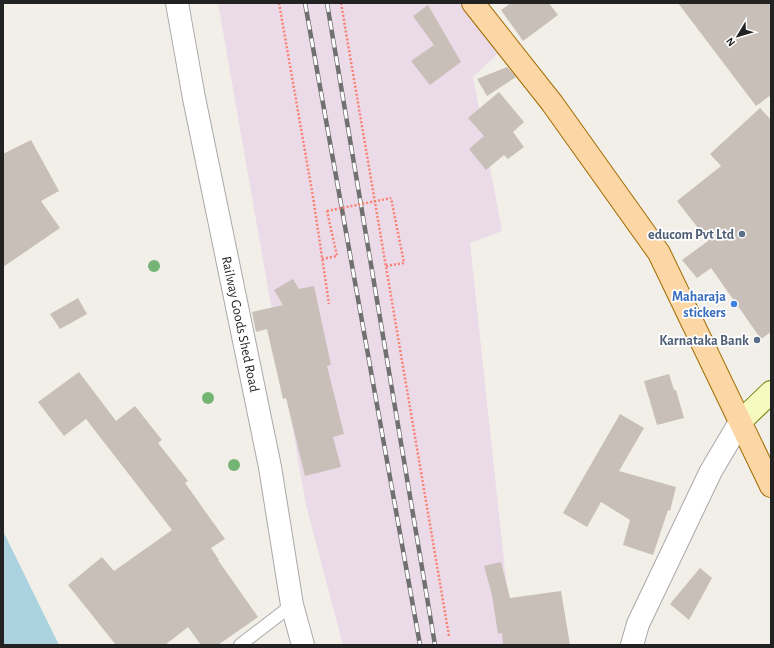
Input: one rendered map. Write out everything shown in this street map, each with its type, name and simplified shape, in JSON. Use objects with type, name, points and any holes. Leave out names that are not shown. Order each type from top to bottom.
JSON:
[{"type":"main road","points":[[473,3],[552,103],[659,253],[771,486]]},
{"type":"street","name":"Railway Goods Shed Road","points":[[177,3],[194,98],[270,467],[292,606],[303,645]]},
{"type":"street","points":[[632,645],[638,624],[711,471],[740,422],[771,392]]},
{"type":"lane","points":[[240,645],[292,606]]},
{"type":"path","points":[[280,3],[329,304]]},
{"type":"path","points":[[341,3],[449,636]]},
{"type":"path","points":[[322,259],[337,256],[327,211],[391,198],[404,263],[386,266]]},
{"type":"shaded area","points":[[218,3],[478,3],[505,47],[473,77],[502,231],[470,243],[513,645],[343,645],[306,505]]},
{"type":"water","points":[[3,531],[59,645],[3,645]]},
{"type":"building","points":[[511,3],[549,3],[558,15],[523,41],[501,10]]},
{"type":"building","points":[[678,3],[771,3],[771,95],[756,106]]},
{"type":"building","points":[[428,5],[461,62],[430,85],[411,61],[434,45],[413,16]]},
{"type":"building","points":[[507,67],[516,77],[487,96],[477,79]]},
{"type":"building","points":[[499,92],[524,122],[513,132],[524,147],[508,159],[504,155],[486,170],[469,149],[484,136],[468,118]]},
{"type":"building","points":[[760,108],[771,120],[771,332],[761,339],[711,268],[697,278],[682,260],[708,241],[677,201],[721,166],[710,154]]},
{"type":"building","points":[[31,140],[59,191],[41,201],[60,228],[3,267],[3,154]]},
{"type":"building","points":[[293,279],[299,289],[314,286],[331,365],[327,366],[344,434],[333,437],[341,467],[305,476],[286,398],[283,399],[267,329],[256,332],[252,312],[283,305],[274,290]]},
{"type":"building","points":[[78,298],[87,314],[60,329],[50,314]]},
{"type":"building","points":[[79,372],[116,421],[135,406],[162,440],[158,443],[188,481],[185,483],[225,539],[211,548],[258,617],[218,645],[201,645],[188,627],[165,645],[116,645],[68,585],[102,557],[114,571],[172,530],[86,419],[64,436],[38,402]]},
{"type":"building","points":[[669,374],[674,390],[676,390],[684,418],[657,425],[644,381]]},
{"type":"building","points":[[620,414],[644,428],[619,471],[676,487],[670,511],[668,510],[653,555],[623,545],[630,520],[601,502],[587,527],[563,513]]},
{"type":"building","points":[[501,562],[510,598],[561,591],[570,645],[503,645],[502,633],[498,634],[492,595],[484,566]]},
{"type":"building","points":[[700,568],[712,578],[689,620],[670,604]]},
{"type":"railway","points":[[305,3],[420,645]]},
{"type":"railway","points":[[327,3],[435,645]]},
{"type":"place","name":"educom Pvt Ltd","points":[[742,234]]},
{"type":"place","name":"Maharaja stickers","points":[[734,304]]},
{"type":"place","name":"Karnataka Bank","points":[[757,340]]}]
